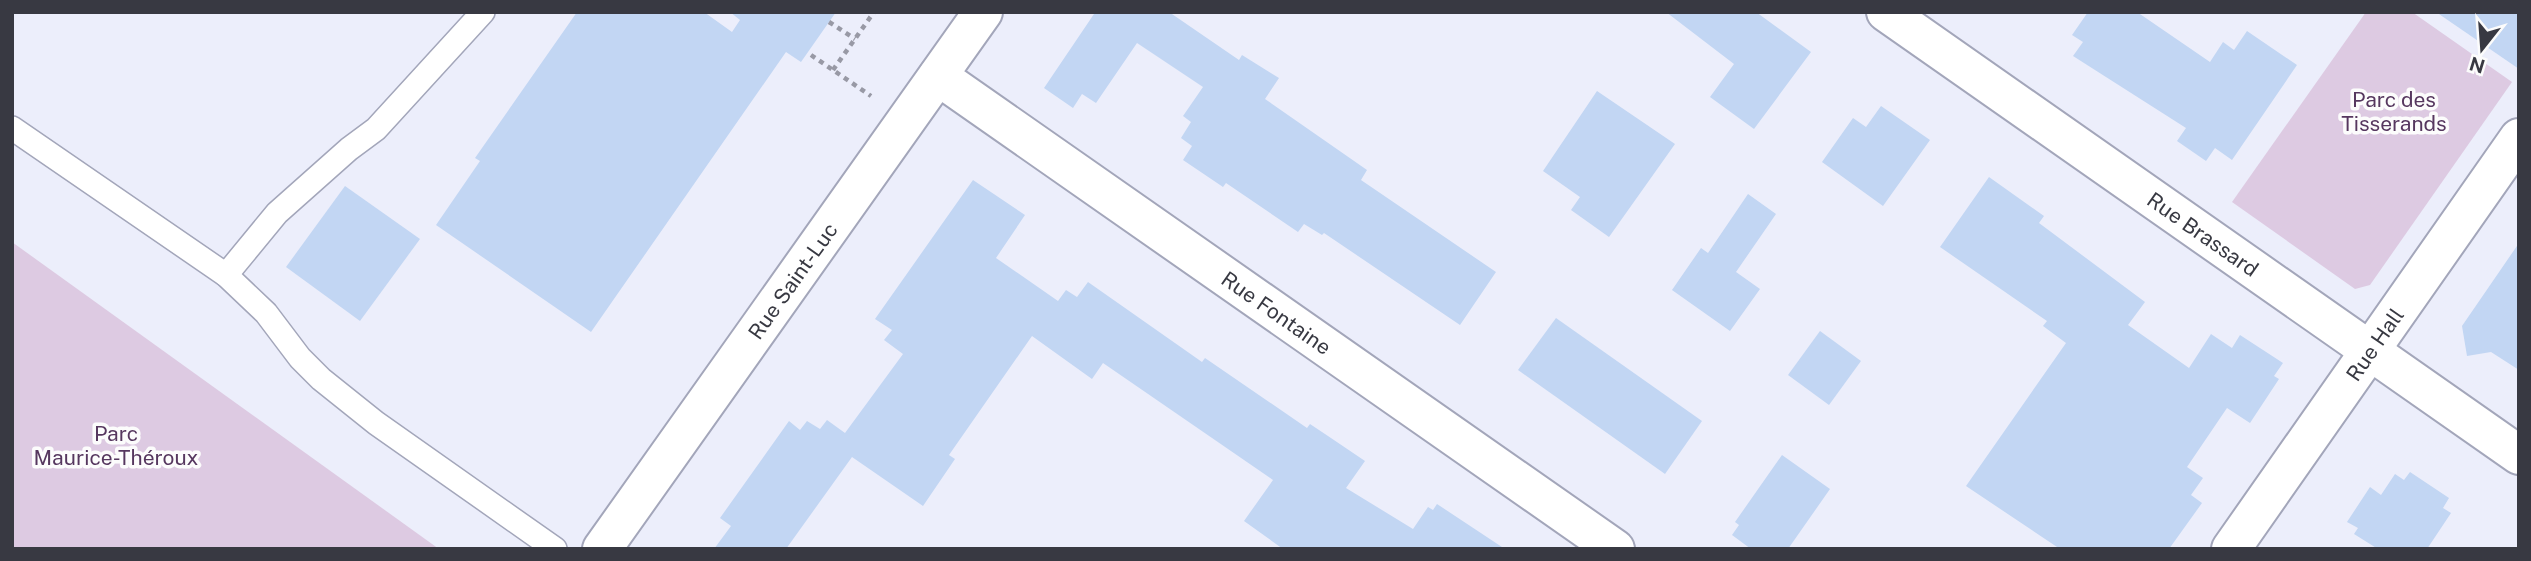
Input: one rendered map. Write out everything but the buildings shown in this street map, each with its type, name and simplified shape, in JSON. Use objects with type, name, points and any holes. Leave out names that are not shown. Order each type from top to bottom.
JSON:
[{"type":"street","name":"Rue Saint-Luc","points":[[602,549],[984,12]]},
{"type":"street","name":"Rue Brassard","points":[[1886,12],[2519,455]]},
{"type":"street","name":"Rue Fontaine","points":[[938,76],[1615,549]]},
{"type":"street","name":"Rue Hall","points":[[2231,549],[2519,138]]},
{"type":"lane","points":[[226,275],[277,213],[349,149],[376,129],[483,12]]},
{"type":"lane","points":[[12,128],[226,275],[266,313],[300,358],[321,379],[376,423],[555,549]]},
{"type":"path","points":[[833,70],[874,12]]},
{"type":"path","points":[[829,22],[855,39]]},
{"type":"path","points":[[811,55],[907,120]]},
{"type":"green space","name":"Parc des Tisserands","points":[[2366,12],[2412,12],[2512,82],[2370,285],[2355,289],[2232,202]]},
{"type":"green space","name":"Parc Maurice-Théroux","points":[[12,242],[439,549],[12,549]]}]
